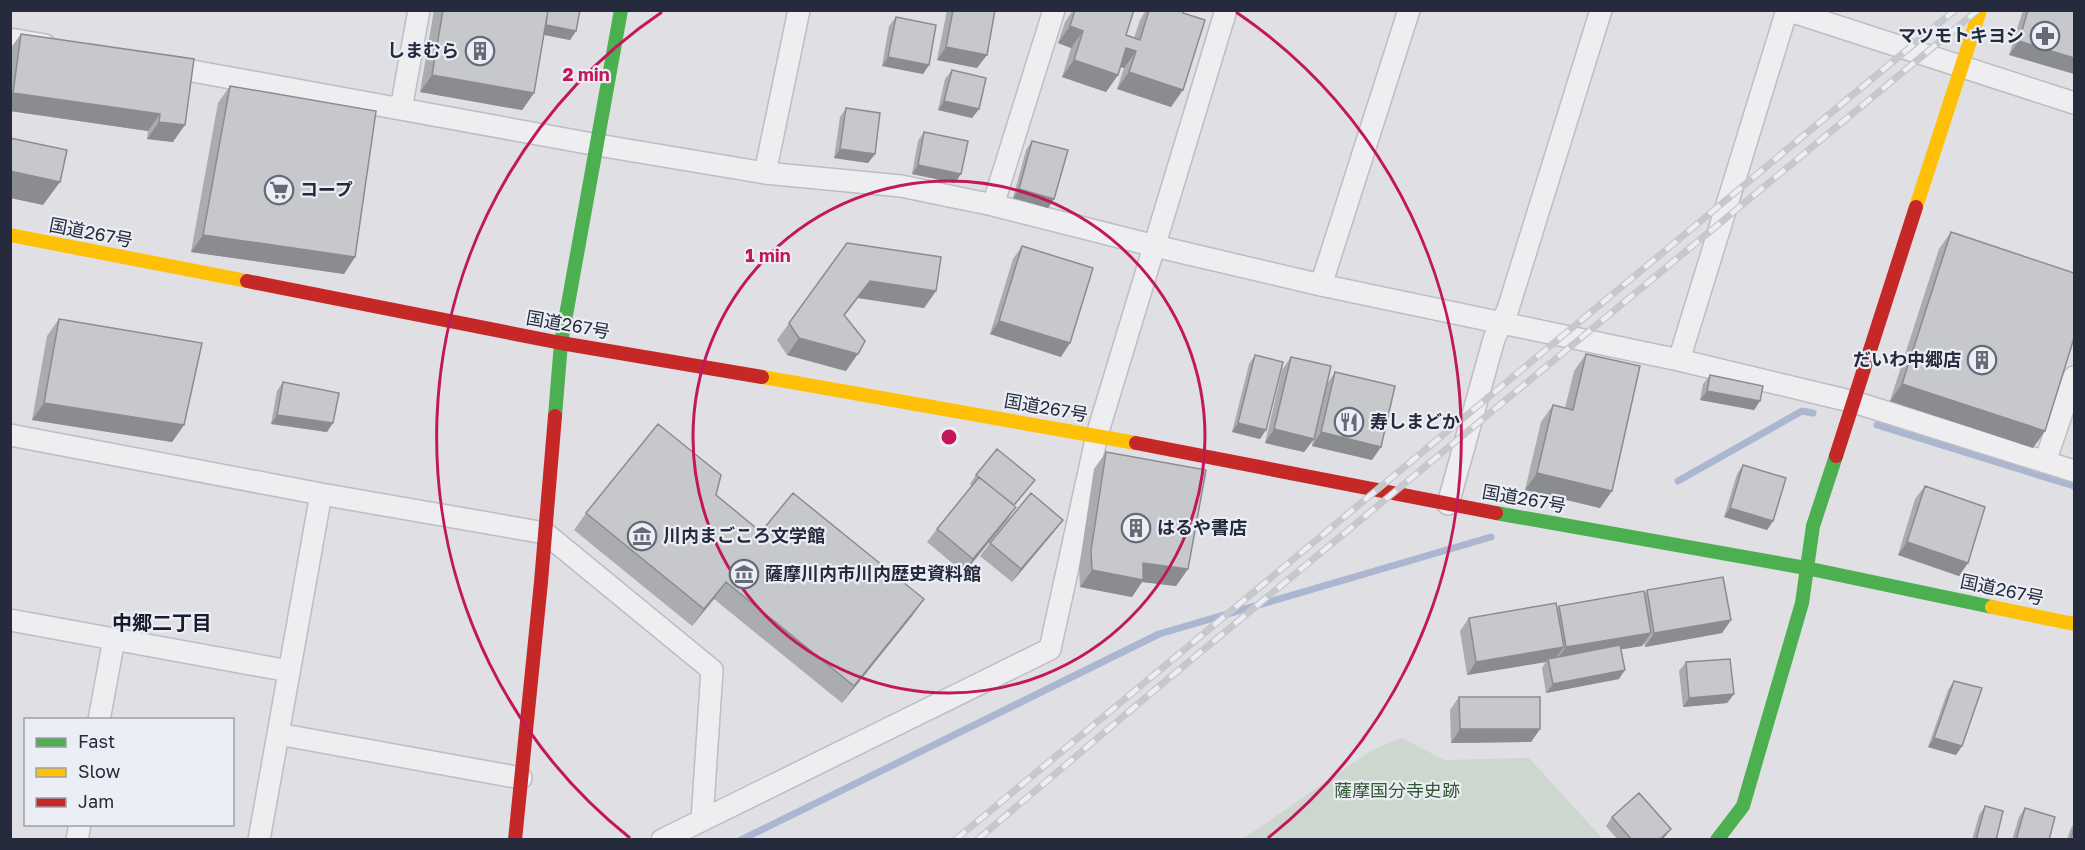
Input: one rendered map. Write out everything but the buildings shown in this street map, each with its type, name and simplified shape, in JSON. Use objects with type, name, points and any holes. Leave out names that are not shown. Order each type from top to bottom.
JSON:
[{"type":"main road","points":[[515,840],[561,343],[621,10]]},
{"type":"main road","points":[[1718,840],[1743,806],[1802,603],[1814,526],[1980,10]]},
{"type":"main road","name":"国道267号","points":[[10,235],[561,343],[1097,435],[1448,504],[1806,568],[2074,624]]},
{"type":"street","points":[[401,109],[419,10]]},
{"type":"street","points":[[765,173],[799,10]]},
{"type":"street","points":[[662,840],[1050,650],[1097,435],[1226,10]]},
{"type":"street","points":[[1321,285],[1409,10]]},
{"type":"street","points":[[1448,504],[1494,339],[1508,309],[1601,10]]},
{"type":"street","points":[[1678,360],[1787,11],[2074,103]]},
{"type":"street","points":[[993,205],[1047,12]]},
{"type":"street","points":[[10,39],[68,49]]},
{"type":"street","points":[[148,63],[598,145],[765,173],[901,186],[993,205],[1321,285],[1502,321],[1854,402],[2074,471]]},
{"type":"street","points":[[2045,462],[2074,377]]},
{"type":"street","points":[[10,435],[321,494],[545,533],[712,670],[702,820]]},
{"type":"street","points":[[259,840],[321,494]]},
{"type":"street","points":[[10,620],[289,671]]},
{"type":"street","points":[[99,718],[114,639]]},
{"type":"street","points":[[278,734],[521,778]]},
{"type":"green space","name":"薩摩国分寺史跡","points":[[1402,738],[1444,760],[1529,758],[1603,839],[1243,839],[1372,750]]},
{"type":"waterway","points":[[1678,481],[1802,411],[1813,413]]},
{"type":"waterway","points":[[1877,425],[2074,486]]},
{"type":"waterway","points":[[741,840],[1159,634],[1491,537]]},
{"type":"railway","points":[[955,840],[1955,10]]},
{"type":"railway","points":[[977,840],[1145,698],[1978,10]]},
{"type":"traffic: fast","points":[[555,416],[561,343],[621,10]]},
{"type":"traffic: fast","points":[[1717,840],[1743,806],[1802,603],[1813,526],[1836,456]]},
{"type":"traffic: fast","points":[[1496,513],[1806,568],[1992,607]]},
{"type":"traffic: slow","points":[[1916,207],[1980,10]]},
{"type":"traffic: slow","points":[[10,235],[247,281]]},
{"type":"traffic: slow","points":[[762,377],[1136,443]]},
{"type":"traffic: slow","points":[[1992,607],[2074,624]]},
{"type":"traffic: jam","points":[[1836,456],[1916,207]]},
{"type":"traffic: jam","points":[[247,281],[561,343],[762,377]]},
{"type":"traffic: jam","points":[[515,840],[555,416]]},
{"type":"traffic: jam","points":[[1136,443],[1496,513]]},
{"type":"place","name":"マツモトキヨシ","points":[[2045,36]]},
{"type":"place","name":"しまむら","points":[[480,51]]},
{"type":"place","name":"コープ","points":[[279,190]]},
{"type":"place","name":"だいわ中郷店","points":[[1982,360]]},
{"type":"place","name":"寿しまどか","points":[[1349,422]]},
{"type":"place","name":"はるや書店","points":[[1136,528]]},
{"type":"place","name":"川内まごころ文学館","points":[[642,536]]},
{"type":"place","name":"薩摩川内市川内歴史資料館","points":[[744,574]]},
{"type":"district","name":"中郷二丁目","points":[[162,623]]}]
